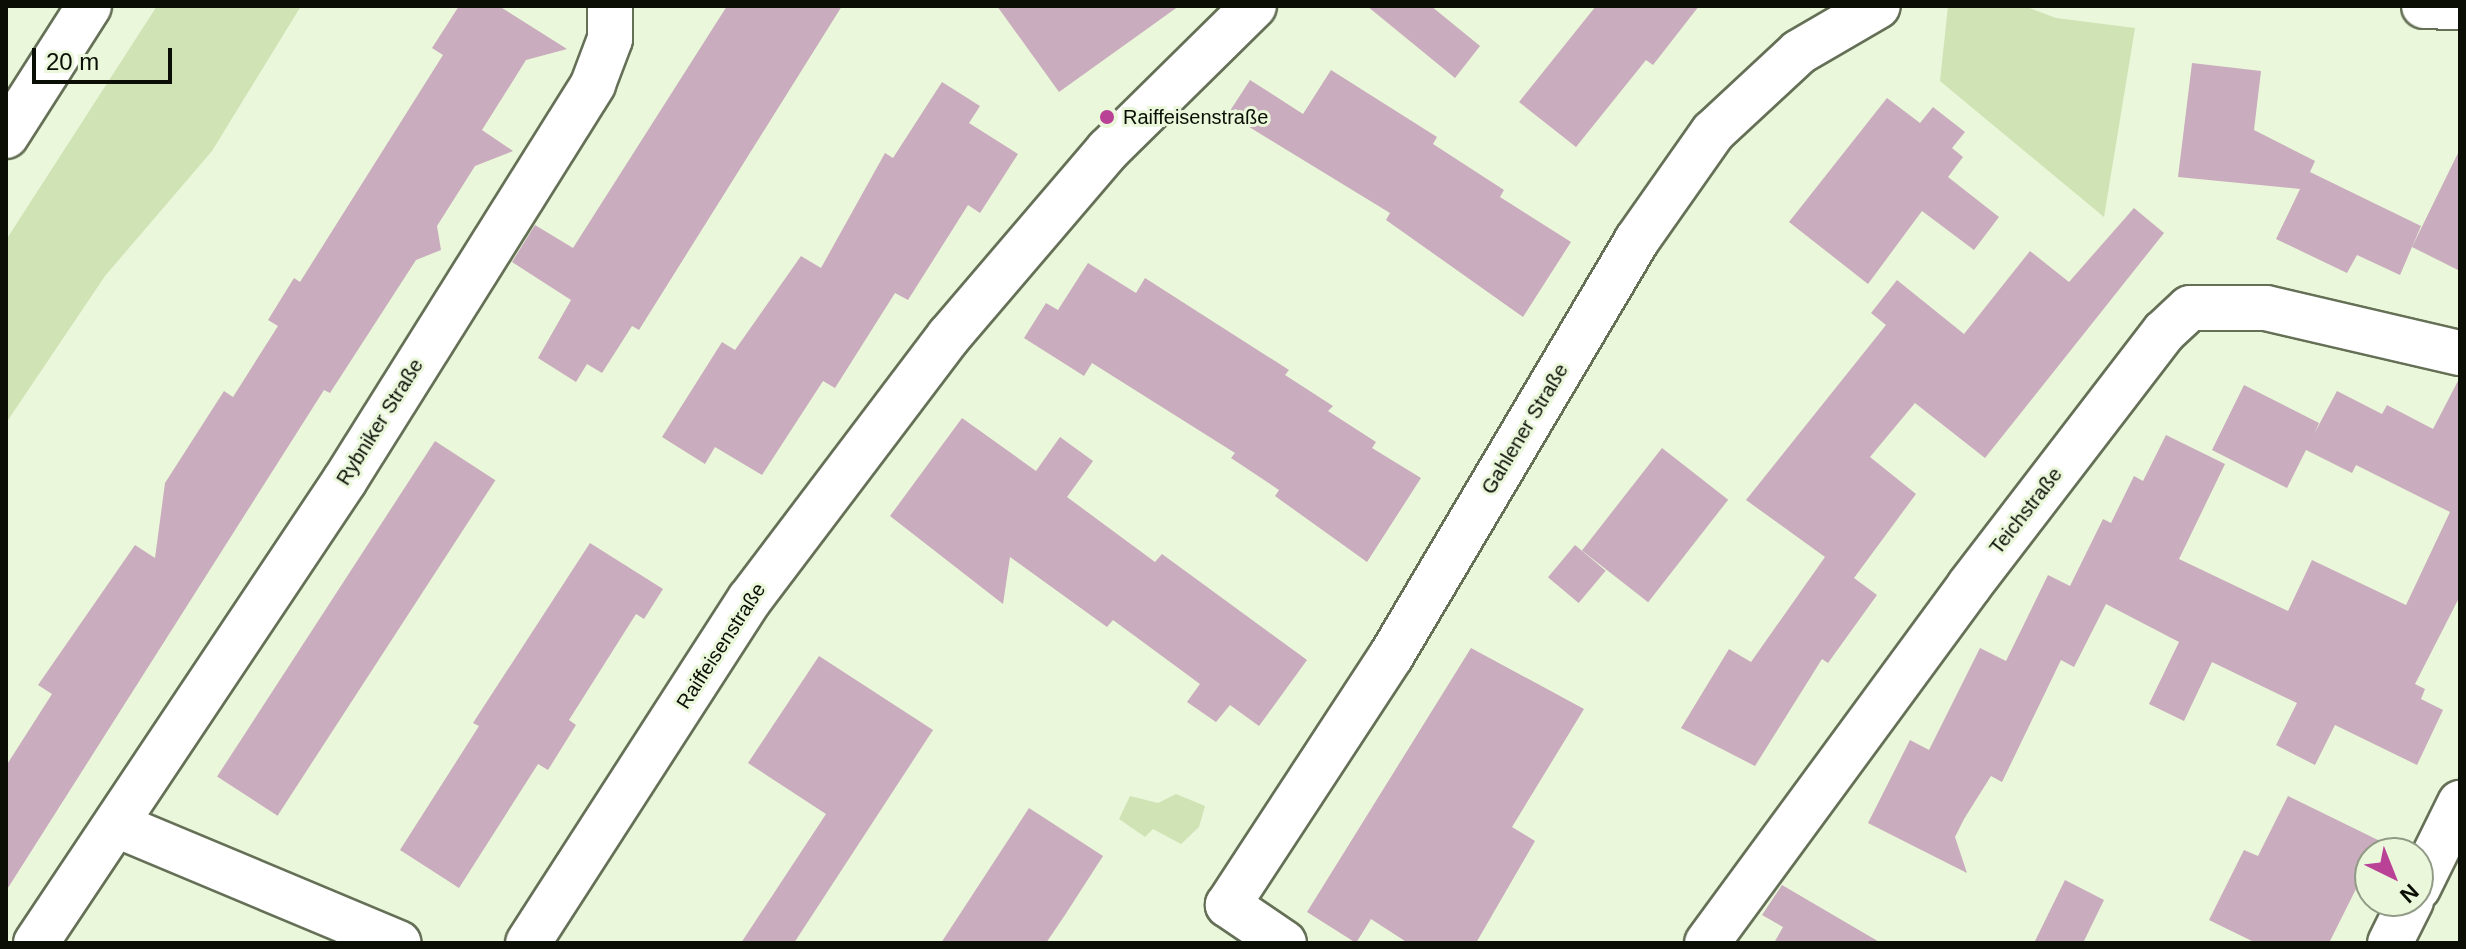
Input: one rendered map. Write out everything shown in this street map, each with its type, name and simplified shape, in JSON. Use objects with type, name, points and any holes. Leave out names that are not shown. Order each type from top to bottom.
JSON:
[{"type":"street","points":[[6,136],[89,6]]},
{"type":"street","name":"Rybniker Straße","points":[[36,943],[119,826],[593,84],[610,39],[610,6]]},
{"type":"street","name":"Raiffeisenstraße","points":[[528,943],[750,599],[949,336],[1108,150],[1254,6]]},
{"type":"street","name":"Gahlener Straße","points":[[1284,943],[1228,905],[1391,656],[1637,240],[1713,132],[1799,52],[1878,6]]},
{"type":"street","points":[[2424,6],[2460,7]]},
{"type":"street","name":"Teichstraße","points":[[1707,943],[1969,586],[2164,332],[2190,308],[2266,308],[2460,353]]},
{"type":"street","points":[[2434,856],[2460,803]]},
{"type":"street","points":[[119,826],[399,943]]},
{"type":"street","points":[[2390,943],[2403,917]]},
{"type":"green space","points":[[157,6],[301,6],[212,151],[105,276],[6,423],[6,240]]},
{"type":"green space","points":[[1948,6],[2024,6],[2056,18],[2135,28],[2104,217],[1940,81]]},
{"type":"green space","points":[[1176,794],[1205,806],[1199,827],[1181,844],[1153,829],[1145,837],[1119,819],[1130,796],[1158,803]]},
{"type":"building","points":[[459,6],[499,6],[567,49],[526,60],[482,130],[513,151],[475,166],[437,226],[441,250],[416,260],[330,393],[324,390],[6,891],[6,766],[52,694],[38,685],[135,545],[155,558],[165,483],[224,391],[233,397],[278,326],[268,320],[294,278],[300,282],[443,55],[432,48]]},
{"type":"building","points":[[727,6],[842,6],[639,330],[632,326],[602,373],[587,364],[576,382],[538,358],[571,300],[512,262],[535,225],[573,248]]},
{"type":"building","points":[[997,6],[1179,6],[1059,92]]},
{"type":"building","points":[[1367,6],[1431,6],[1480,46],[1455,78]]},
{"type":"building","points":[[1596,6],[1699,6],[1653,65],[1646,60],[1576,147],[1519,102]]},
{"type":"building","points":[[2192,63],[2261,71],[2254,130],[2315,161],[2310,172],[2421,226],[2400,275],[2357,255],[2347,273],[2276,239],[2300,189],[2178,177]]},
{"type":"building","points":[[1331,70],[1437,137],[1433,144],[1504,190],[1500,197],[1571,242],[1523,317],[1386,220],[1390,213],[1228,114],[1250,80],[1303,114]]},
{"type":"building","points":[[942,82],[980,106],[969,123],[1018,154],[980,213],[968,205],[908,300],[895,293],[835,388],[823,381],[762,475],[715,447],[705,464],[662,437],[722,342],[735,350],[801,256],[821,268],[885,153],[893,158]]},
{"type":"building","points":[[1887,98],[1920,123],[1933,107],[1965,132],[1952,148],[1963,157],[1948,177],[1999,217],[1974,250],[1922,211],[1868,284],[1789,222]]},
{"type":"building","points":[[2460,149],[2460,271],[2412,247]]},
{"type":"building","points":[[2134,208],[2164,233],[1985,458],[1915,403],[1870,457],[1916,494],[1854,578],[1877,595],[1828,663],[1822,659],[1755,766],[1681,728],[1729,649],[1751,662],[1825,557],[1746,500],[1886,325],[1871,313],[1897,280],[1964,334],[2030,251],[2069,282]]},
{"type":"building","points":[[1088,263],[1136,293],[1145,278],[1289,370],[1285,375],[1333,406],[1328,411],[1376,442],[1372,448],[1421,478],[1367,562],[1275,496],[1279,490],[1231,458],[1235,453],[1092,363],[1084,376],[1024,338],[1046,303],[1058,310]]},
{"type":"building","points":[[2460,377],[2460,596],[2415,684],[2425,689],[2421,699],[2443,710],[2417,765],[2335,725],[2315,765],[2276,745],[2297,703],[2212,662],[2184,721],[2149,704],[2179,642],[2106,604],[2074,667],[2061,660],[2002,782],[1991,776],[1964,819],[1955,837],[1967,873],[1868,823],[1910,740],[1929,750],[1980,648],[2006,661],[2048,575],[2070,586],[2103,519],[2111,523],[2134,476],[2143,481],[2166,435],[2225,464],[2179,559],[2288,611],[2312,560],[2406,605],[2450,512],[2356,465],[2352,473],[2306,450],[2287,488],[2212,450],[2244,385],[2319,423],[2314,434],[2337,391],[2382,414],[2387,405],[2433,429]]},
{"type":"building","points":[[962,418],[1036,471],[1060,437],[1093,461],[1067,497],[1155,562],[1162,554],[1307,660],[1259,726],[1230,705],[1216,722],[1187,702],[1200,684],[1113,620],[1107,627],[1010,557],[1003,604],[890,516]]},
{"type":"building","points":[[435,441],[495,480],[278,816],[217,776]]},
{"type":"building","points":[[1662,448],[1728,500],[1648,602],[1582,550]]},
{"type":"building","points":[[590,543],[663,589],[644,619],[636,614],[569,720],[576,725],[548,770],[538,764],[459,888],[400,850],[479,726],[473,723]]},
{"type":"building","points":[[1575,545],[1606,571],[1579,603],[1548,577]]},
{"type":"building","points":[[1471,648],[1584,709],[1512,827],[1535,841],[1476,943],[1408,943],[1371,919],[1356,943],[1307,912]]},
{"type":"building","points":[[819,656],[933,730],[794,943],[741,943],[826,814],[748,763]]},
{"type":"building","points":[[2288,796],[2372,837],[2354,837],[2354,893],[2329,943],[2256,943],[2209,920],[2244,850],[2258,856]]},
{"type":"building","points":[[1029,808],[1103,856],[1065,915],[1046,943],[941,943]]},
{"type":"building","points":[[2065,880],[2104,900],[2083,943],[2034,943]]},
{"type":"building","points":[[1782,885],[1881,943],[1774,943],[1783,927],[1762,915]]},
{"type":"place","name":"Raiffeisenstraße","points":[[1107,117]]}]
